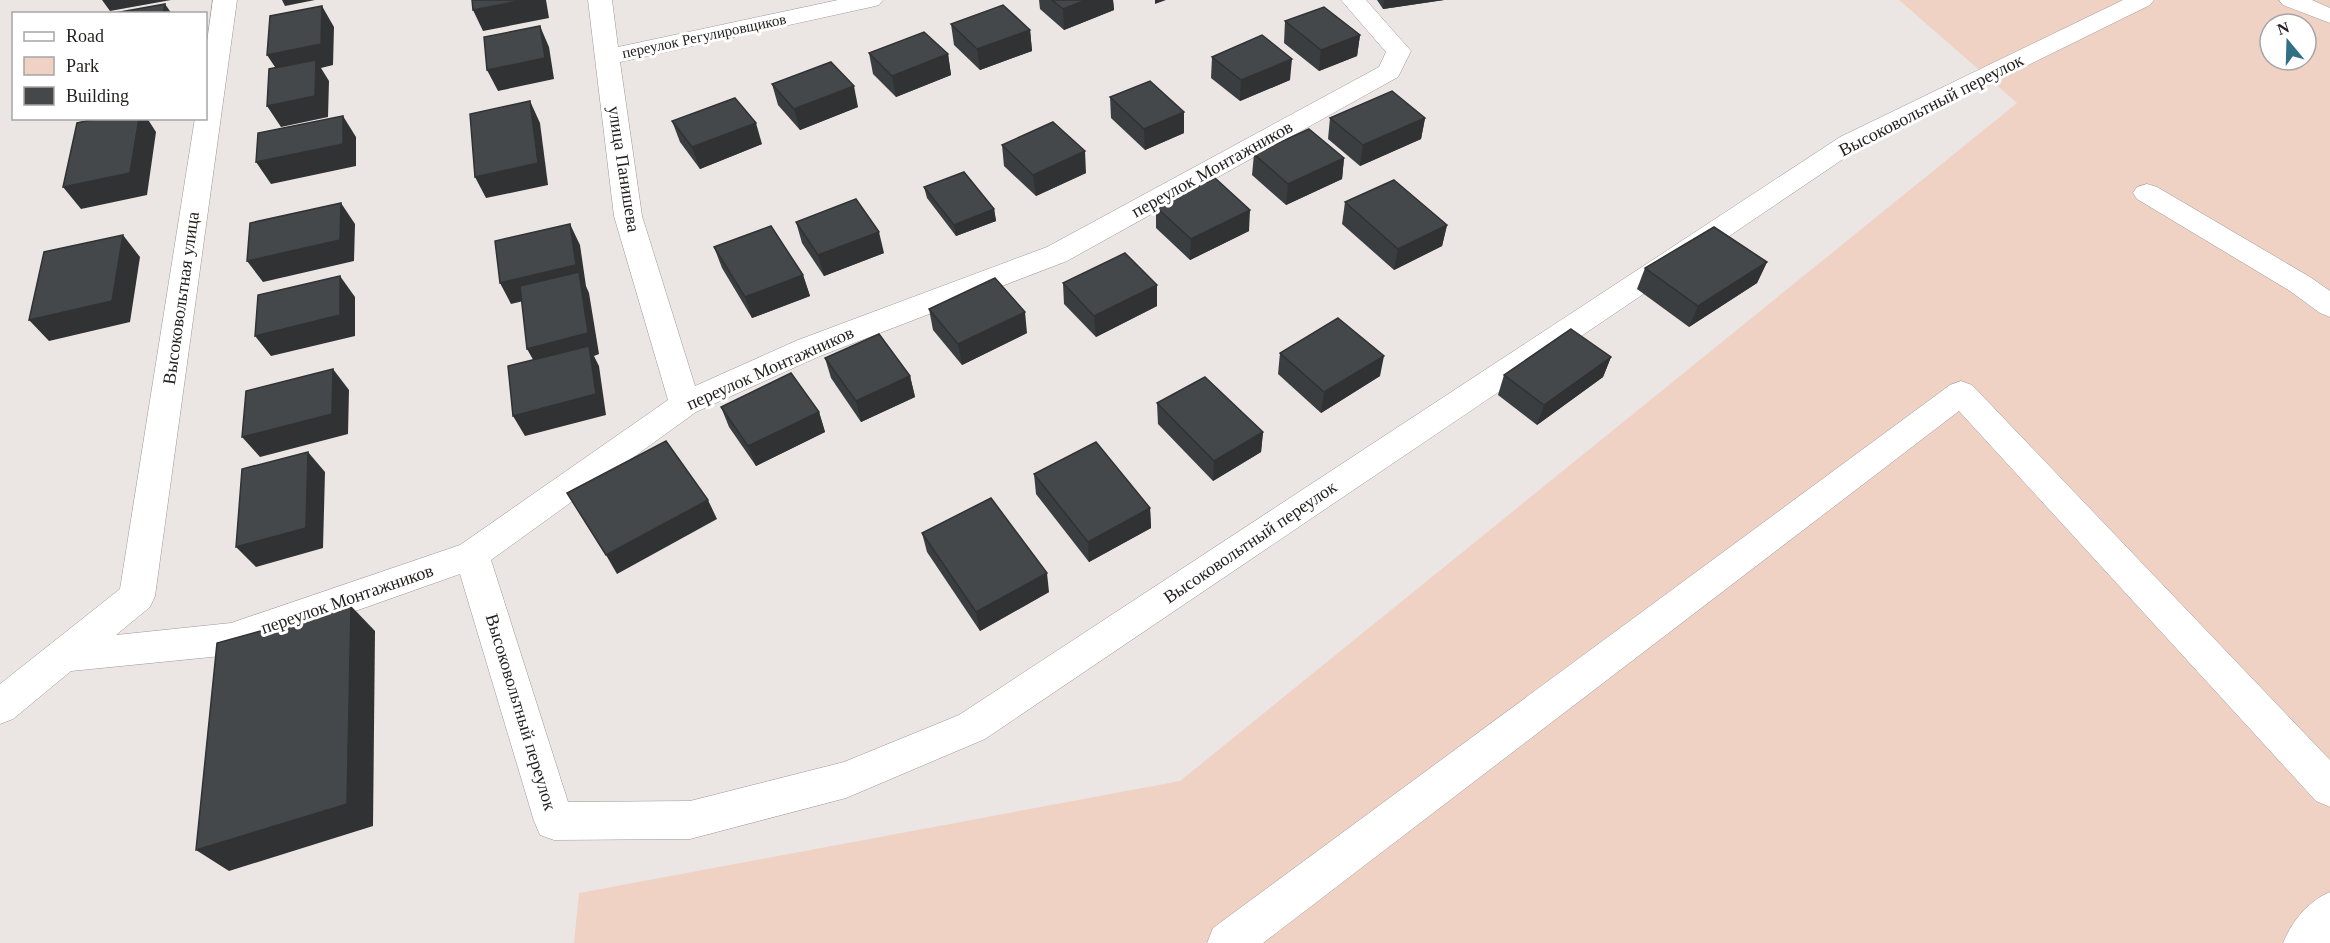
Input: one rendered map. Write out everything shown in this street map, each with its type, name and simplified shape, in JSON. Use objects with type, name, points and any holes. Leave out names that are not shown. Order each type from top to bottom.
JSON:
[{"type":"street","name":"Высоковольтная улица","points":[[62,656],[137,596],[225,0]]},
{"type":"street","name":"улица Панишева","points":[[600,0],[628,216],[685,404]]},
{"type":"street","name":"переулок Регулировщиков","points":[[608,57],[872,0]]},
{"type":"street","name":"переулок Монтажников","points":[[62,656],[231,639],[472,555],[685,404],[809,348],[1057,254],[1389,72],[1399,51],[1353,0]]},
{"type":"street","name":"Высоковольтный переулок","points":[[472,555],[554,821],[690,820],[846,780],[972,726],[1849,143],[2142,0]]},
{"type":"street","points":[[2291,0],[2330,16]]},
{"type":"street","points":[[2147,192],[2300,284],[2330,306]]},
{"type":"street","points":[[1228,943],[1961,393],[2330,788]]},
{"type":"street","points":[[0,707],[62,656]]},
{"type":"street","points":[[2304,943],[2330,913]]},
{"type":"green space","points":[[1899,0],[2330,0],[2330,943],[574,943],[579,893],[1180,781],[2017,103]]},
{"type":"building","points":[[472,0],[524,0],[473,10]]},
{"type":"building","points":[[1052,0],[1086,0],[1063,9]]},
{"type":"building","points":[[165,4],[163,12],[120,12]]},
{"type":"building","points":[[1003,5],[1030,30],[977,49],[951,24]]},
{"type":"building","points":[[322,6],[321,44],[267,55],[270,16]]},
{"type":"building","points":[[1324,7],[1360,35],[1321,50],[1285,21]]},
{"type":"building","points":[[540,26],[545,58],[487,70],[484,37]]},
{"type":"building","points":[[924,32],[948,54],[892,76],[869,53]]},
{"type":"building","points":[[1262,35],[1292,59],[1241,80],[1212,57]]},
{"type":"building","points":[[316,60],[315,96],[267,106],[269,69]]},
{"type":"building","points":[[831,62],[854,86],[794,109],[772,84]]},
{"type":"building","points":[[1150,81],[1184,112],[1144,129],[1110,97]]},
{"type":"building","points":[[1392,91],[1425,118],[1363,145],[1330,118]]},
{"type":"building","points":[[735,98],[756,123],[692,147],[672,121]]},
{"type":"building","points":[[530,101],[538,163],[475,177],[470,114]]},
{"type":"building","points":[[343,116],[343,144],[256,162],[258,133]]},
{"type":"building","points":[[91,120],[139,120],[130,173],[63,187],[77,123]]},
{"type":"building","points":[[1053,122],[1085,151],[1033,175],[1002,145]]},
{"type":"building","points":[[1309,129],[1344,158],[1288,184],[1254,154]]},
{"type":"building","points":[[964,172],[994,209],[954,225],[924,187]]},
{"type":"building","points":[[1215,178],[1250,210],[1191,239],[1156,207]]},
{"type":"building","points":[[1394,180],[1447,225],[1398,249],[1345,202]]},
{"type":"building","points":[[856,199],[879,232],[818,255],[796,222]]},
{"type":"building","points":[[341,203],[340,240],[247,261],[250,223]]},
{"type":"building","points":[[570,224],[576,265],[500,283],[495,241]]},
{"type":"building","points":[[771,226],[803,275],[745,297],[714,247]]},
{"type":"building","points":[[1714,227],[1767,262],[1698,306],[1645,268]]},
{"type":"building","points":[[123,235],[112,301],[29,320],[44,252]]},
{"type":"building","points":[[1125,253],[1157,285],[1094,316],[1063,283]]},
{"type":"building","points":[[579,272],[588,333],[527,349],[520,286]]},
{"type":"building","points":[[340,276],[340,315],[255,336],[258,295]]},
{"type":"building","points":[[995,278],[1025,312],[958,344],[929,309]]},
{"type":"building","points":[[1338,318],[1384,356],[1324,392],[1280,353]]},
{"type":"building","points":[[1571,329],[1611,357],[1544,405],[1504,375]]},
{"type":"building","points":[[879,334],[910,376],[856,401],[825,358]]},
{"type":"building","points":[[589,346],[596,394],[513,416],[508,366]]},
{"type":"building","points":[[333,369],[332,414],[242,437],[246,391]]},
{"type":"building","points":[[791,373],[819,412],[748,446],[721,407]]},
{"type":"building","points":[[1205,377],[1263,432],[1214,461],[1157,403]]},
{"type":"building","points":[[666,441],[708,500],[606,555],[567,493]]},
{"type":"building","points":[[1096,442],[1150,508],[1088,542],[1034,474]]},
{"type":"building","points":[[308,452],[306,528],[236,547],[242,469]]},
{"type":"building","points":[[991,498],[1047,573],[976,612],[922,533]]},
{"type":"building","points":[[351,606],[347,804],[196,850],[217,643]]}]
